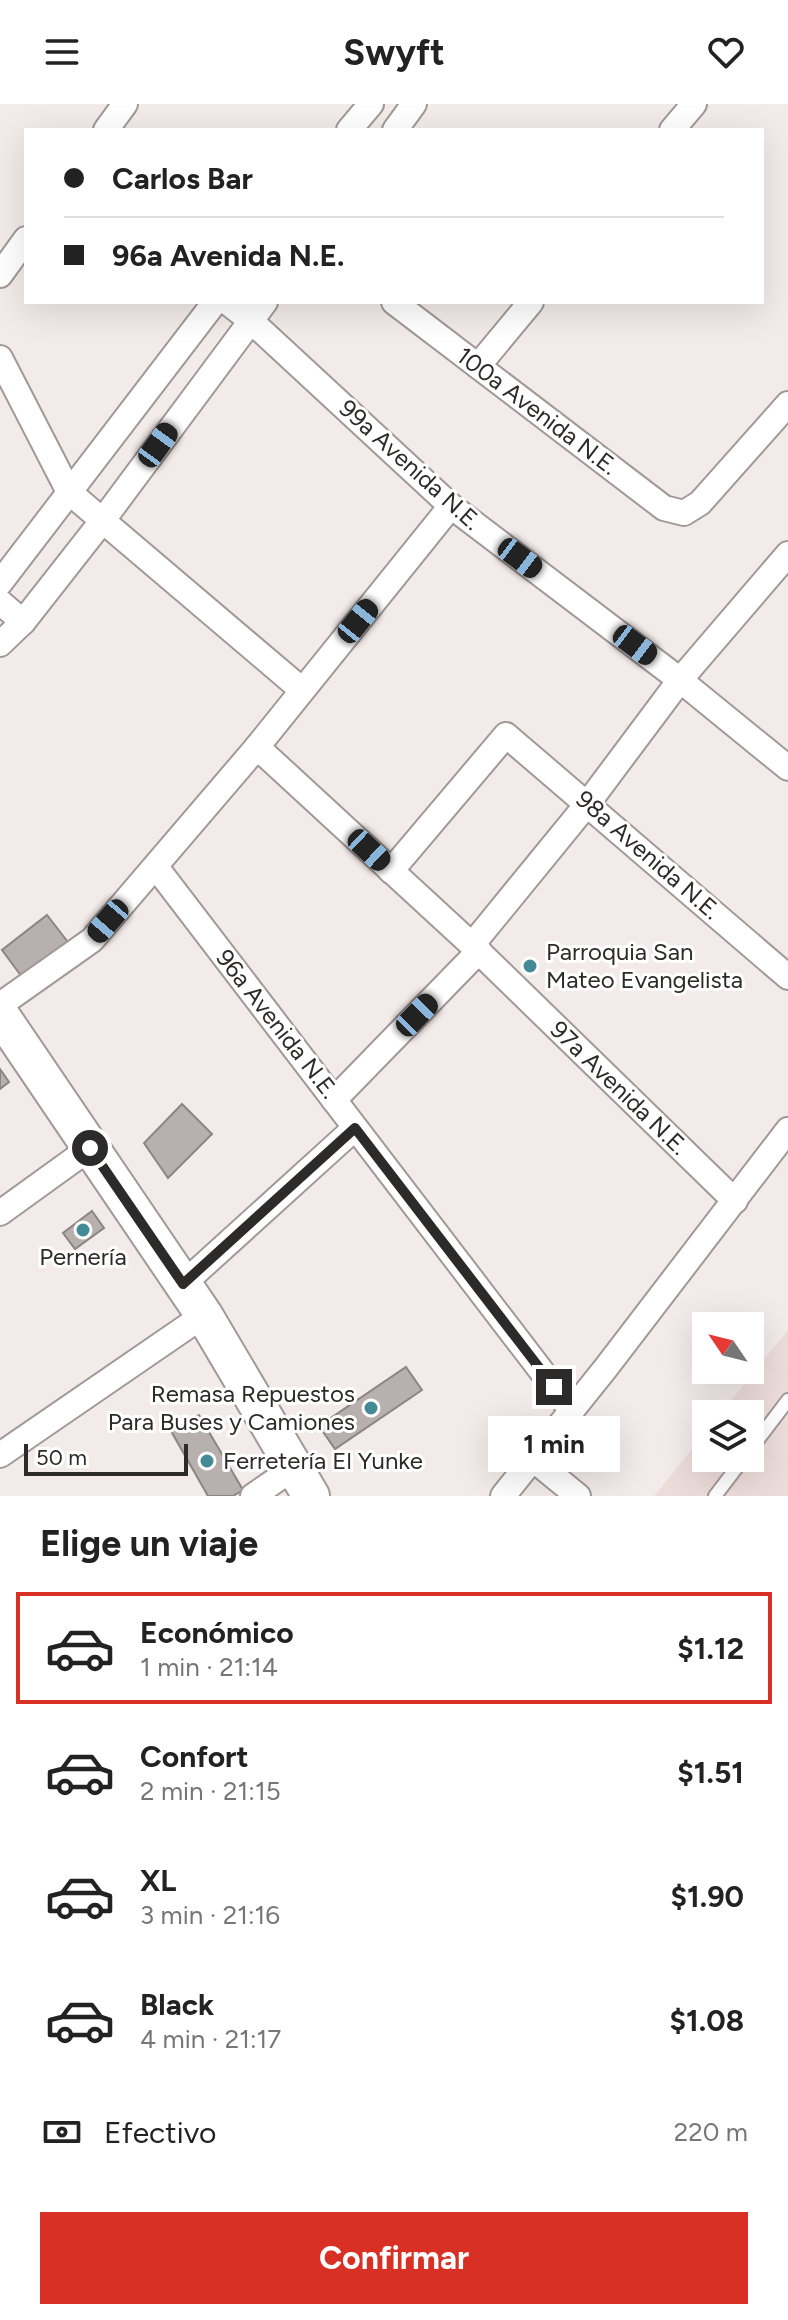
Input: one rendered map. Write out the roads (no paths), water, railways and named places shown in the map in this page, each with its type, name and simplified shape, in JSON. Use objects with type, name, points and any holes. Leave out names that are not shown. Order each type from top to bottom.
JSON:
[{"type":"main road","points":[[0,1014],[204,1315],[303,1481]]},
{"type":"street","points":[[107,128],[125,104]]},
{"type":"street","points":[[351,128],[371,104]]},
{"type":"street","points":[[396,128],[414,104]]},
{"type":"street","points":[[674,128],[694,104]]},
{"type":"street","points":[[0,275],[24,242]]},
{"type":"street","points":[[0,583],[213,304]]},
{"type":"street","name":"99a Avenida N.E.","points":[[234,304],[258,311],[451,506],[680,680],[788,768]]},
{"type":"street","name":"100a Avenida N.E.","points":[[397,304],[664,508],[684,513],[700,503],[788,404]]},
{"type":"street","points":[[478,366],[529,304]]},
{"type":"street","points":[[0,644],[23,622],[103,520],[258,311]]},
{"type":"street","points":[[0,358],[69,492],[302,690]]},
{"type":"street","points":[[0,1005],[92,940],[257,747],[451,506]]},
{"type":"street","points":[[334,1100],[476,948],[680,680],[788,554]]},
{"type":"street","points":[[0,602],[23,622]]},
{"type":"street","name":"98a Avenida N.E.","points":[[391,871],[506,735],[788,977]]},
{"type":"street","name":"97a Avenida N.E.","points":[[257,747],[476,948],[735,1201]]},
{"type":"street","name":"96a Avenida N.E.","points":[[156,867],[572,1411]]},
{"type":"street","points":[[183,1284],[355,1128]]},
{"type":"street","points":[[503,1496],[788,1130]]},
{"type":"street","points":[[0,1213],[90,1148]]},
{"type":"street","points":[[0,1455],[204,1315]]},
{"type":"street","points":[[534,1460],[578,1496]]},
{"type":"street","points":[[253,1496],[303,1481]]},
{"type":"lane","points":[[764,1432],[788,1400]]},
{"type":"lane","points":[[715,1496],[733,1472]]},
{"type":"place","name":"Parroquia San Mateo Evangelista","points":[[530,966]]},
{"type":"place","name":"Pernería","points":[[83,1230]]},
{"type":"place","name":"Remasa Repuestos Para Buses y Camiones","points":[[371,1408]]},
{"type":"place","name":"Ferretería El Yunke","points":[[207,1461]]}]
